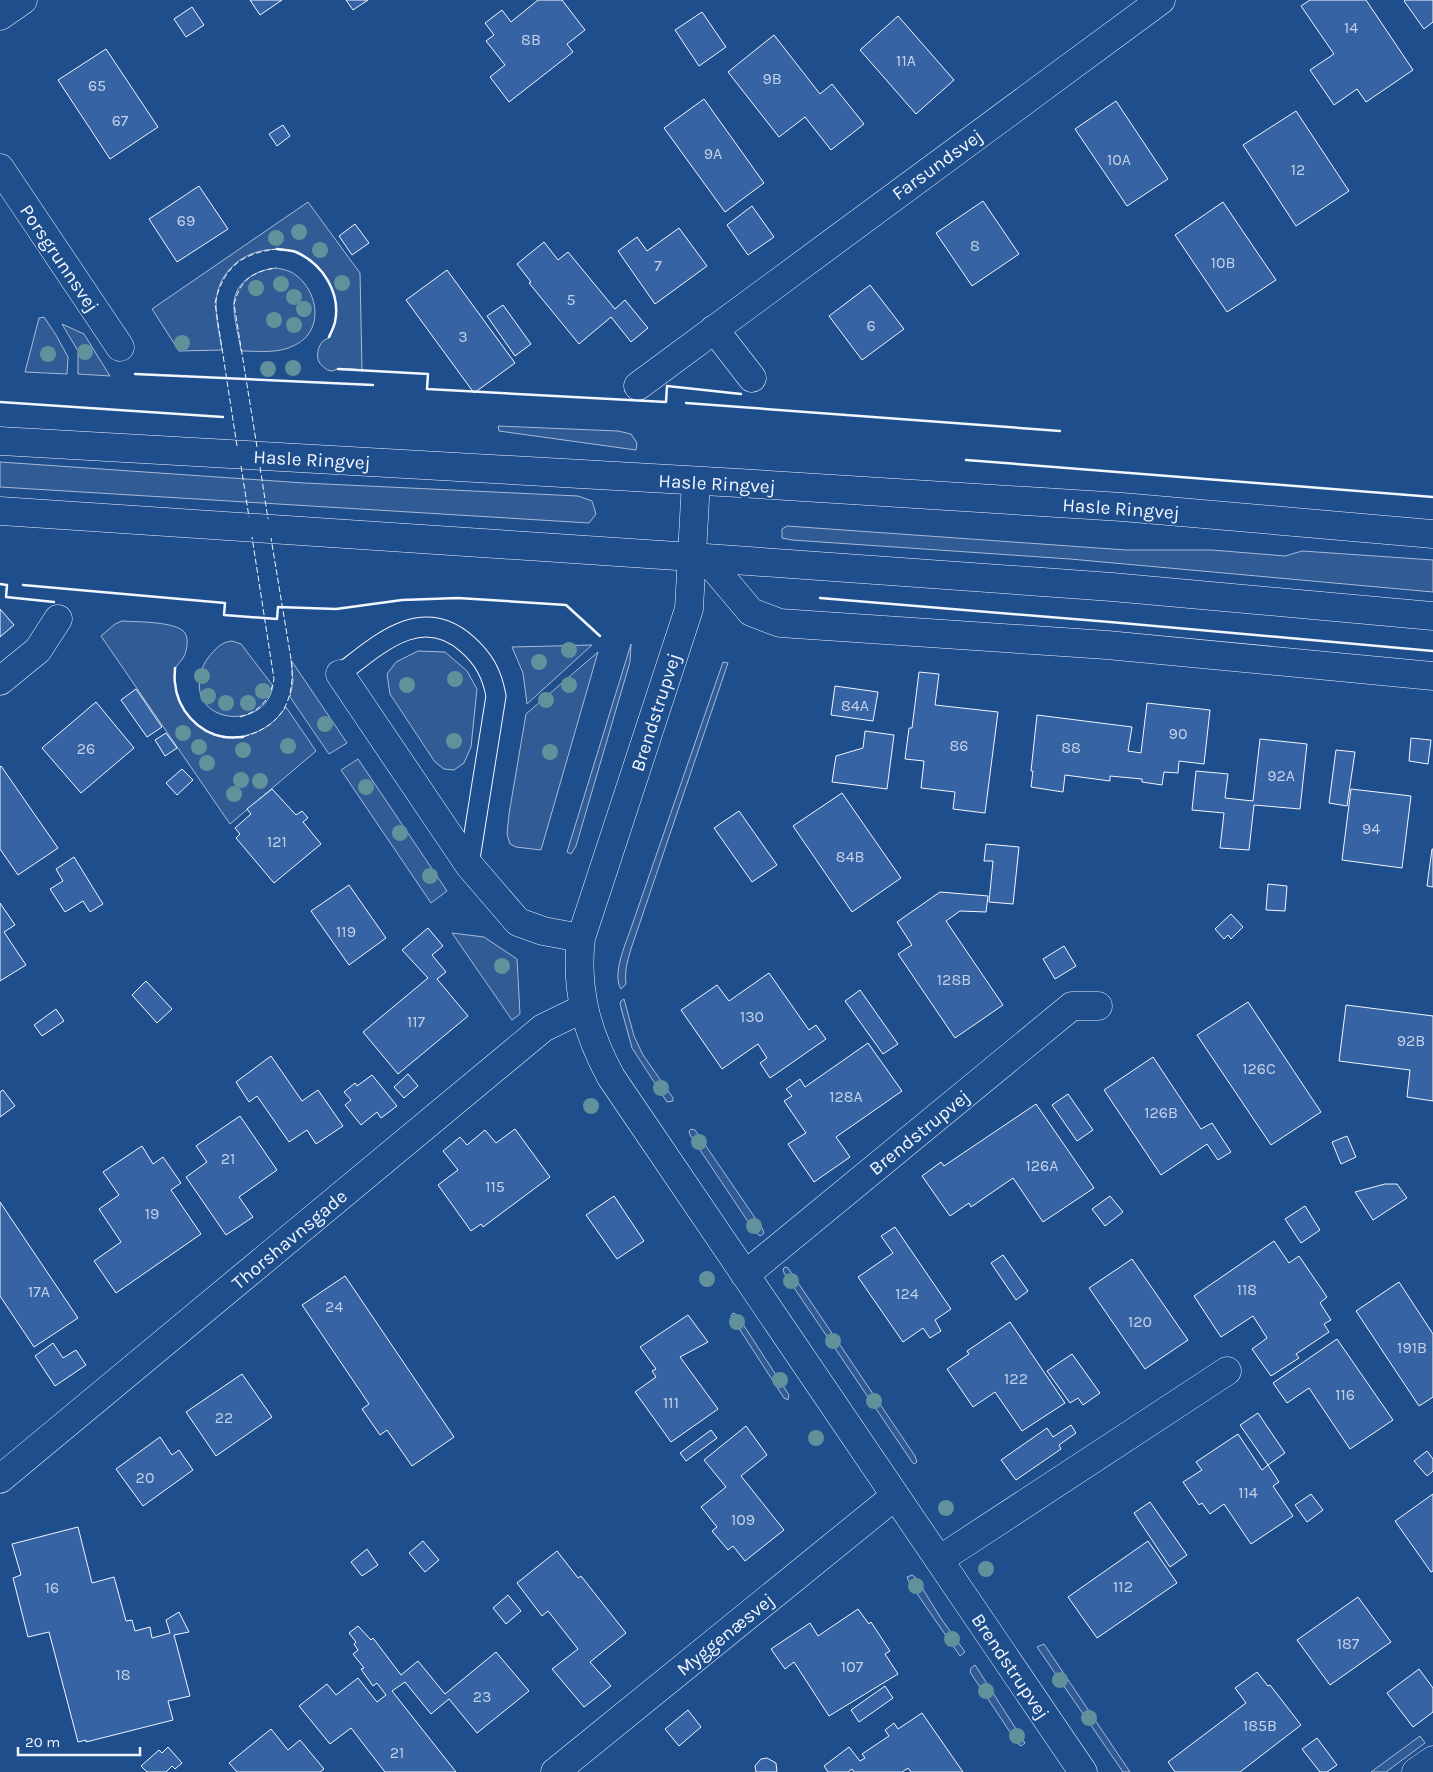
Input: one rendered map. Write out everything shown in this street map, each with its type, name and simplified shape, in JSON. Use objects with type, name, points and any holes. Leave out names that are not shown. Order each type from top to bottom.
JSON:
[{"type":"street","points":[[0,16],[23,0]]},
{"type":"street","name":"Farsundsvej","points":[[638,386],[1161,0]]},
{"type":"street","name":"Porsgrunnsvej","points":[[0,168],[120,347]]},
{"type":"street","points":[[714,329],[752,378]]},
{"type":"street","name":"Hasle Ringvej","points":[[0,441],[1122,507],[1433,534]]},
{"type":"street","name":"Brendstrupvej","points":[[696,481],[689,609],[581,938],[578,960],[589,1031],[598,1054],[611,1077],[1083,1772]]},
{"type":"street","points":[[0,511],[1112,587],[1433,616]]},
{"type":"street","points":[[692,557],[713,567],[751,612],[780,623],[1107,645],[1433,676]]},
{"type":"street","points":[[0,681],[38,650],[58,619]]},
{"type":"street","points":[[340,674],[469,865],[518,922],[543,931],[581,938]]},
{"type":"street","name":"Brendstrupvej","points":[[745,1275],[1072,1006],[1098,1006]]},
{"type":"street","name":"Thorshavnsgade","points":[[0,1479],[543,1028],[584,1008]]},
{"type":"street","points":[[939,1560],[1227,1371]]},
{"type":"street","name":"Myggenæsvej","points":[[555,1772],[895,1496]]},
{"type":"street","points":[[1416,1772],[1433,1760]]},
{"type":"lane","points":[[340,674],[382,642],[420,626],[435,627],[450,632],[463,640],[487,666],[496,696],[469,865]]},
{"type":"shaded area","points":[[308,202],[360,273],[362,370],[338,369],[331,371],[324,368],[319,362],[318,354],[321,343],[330,337],[335,322],[335,299],[331,287],[318,267],[309,259],[287,250],[265,250],[248,255],[235,264],[224,276],[219,285],[216,305],[222,350],[179,351],[152,309]]},
{"type":"shaded area","points":[[276,268],[291,272],[307,288],[315,308],[311,329],[305,338],[289,348],[269,351],[241,351],[234,314],[235,295],[248,278],[262,271]]},
{"type":"shaded area","points":[[44,317],[68,357],[67,374],[25,372],[39,318]]},
{"type":"shaded area","points":[[62,324],[84,334],[110,376],[78,374],[78,351]]},
{"type":"shaded area","points":[[498,426],[618,431],[631,434],[637,443],[636,450],[499,431]]},
{"type":"shaded area","points":[[0,462],[304,483],[578,496],[592,501],[596,514],[589,523],[0,487]]},
{"type":"shaded area","points":[[787,526],[1126,550],[1212,550],[1285,556],[1302,551],[1433,560],[1433,592],[1070,559],[792,540],[782,538],[782,529]]},
{"type":"shaded area","points":[[122,621],[165,624],[181,629],[185,633],[187,639],[186,649],[183,658],[175,669],[175,682],[177,695],[182,706],[199,725],[210,732],[222,736],[247,735],[269,725],[286,707],[316,751],[230,824],[101,636],[115,624]]},
{"type":"shaded area","points":[[232,641],[241,644],[273,686],[267,700],[257,710],[244,715],[230,716],[217,713],[207,705],[201,694],[200,676],[205,663],[218,646]]},
{"type":"shaded area","points":[[631,644],[630,662],[576,846],[571,854],[567,852]]},
{"type":"shaded area","points":[[592,645],[527,704],[523,673],[512,647]]},
{"type":"shaded area","points":[[418,651],[445,652],[467,671],[477,689],[471,747],[464,763],[454,770],[444,769],[435,762],[390,694],[387,674],[396,662]]},
{"type":"shaded area","points":[[598,652],[541,850],[516,847],[510,844],[507,834],[526,714]]},
{"type":"shaded area","points":[[291,660],[347,743],[329,754],[290,697],[293,681]]},
{"type":"shaded area","points":[[723,662],[728,663],[630,951],[626,967],[626,984],[621,989],[618,976],[623,952]]},
{"type":"shaded area","points":[[358,759],[447,891],[431,903],[341,770]]},
{"type":"shaded area","points":[[452,933],[484,937],[517,959],[520,1014],[512,1020]]},
{"type":"shaded area","points":[[624,999],[634,1036],[643,1055],[673,1098],[673,1101],[667,1102],[632,1048],[620,1004]]},
{"type":"shaded area","points":[[691,1129],[695,1130],[762,1228],[764,1233],[760,1236],[755,1232],[690,1135],[689,1131]]},
{"type":"shaded area","points":[[785,1267],[788,1268],[915,1456],[917,1462],[914,1464],[784,1273],[783,1269]]},
{"type":"shaded area","points":[[733,1313],[737,1315],[789,1395],[788,1400],[784,1398],[731,1316]]},
{"type":"shaded area","points":[[912,1575],[916,1578],[942,1620],[965,1652],[960,1656],[909,1582],[907,1577]]},
{"type":"shaded area","points":[[1044,1644],[1130,1772],[1123,1772],[1037,1647]]},
{"type":"shaded area","points":[[975,1665],[1025,1743],[1021,1746],[970,1672],[971,1668]]},
{"type":"shaded area","points":[[1420,1736],[1425,1743],[1386,1772],[1371,1772]]},
{"type":"building","points":[[250,0],[282,0],[260,15]]},
{"type":"building","points":[[346,0],[368,0],[353,10]]},
{"type":"building","points":[[538,0],[562,0],[585,30],[567,44],[573,52],[509,102],[490,77],[505,65],[486,41],[494,35],[485,23],[502,10],[511,22]]},
{"type":"building","points":[[1310,0],[1366,0],[1413,70],[1366,102],[1357,89],[1334,105],[1310,70],[1334,54],[1301,6]]},
{"type":"building","points":[[1405,0],[1433,0],[1433,22],[1424,29]]},
{"type":"building","points":[[192,7],[204,25],[186,37],[174,19]]},
{"type":"building","points":[[702,12],[726,47],[699,66],[675,30]]},
{"type":"building","points":[[898,16],[954,80],[916,114],[860,50]]},
{"type":"building","points":[[774,35],[820,94],[832,84],[864,124],[831,150],[805,117],[779,137],[728,72]]},
{"type":"building","points":[[106,49],[158,127],[110,159],[58,80]]},
{"type":"building","points":[[704,99],[764,183],[725,212],[664,128]]},
{"type":"building","points":[[1116,101],[1168,179],[1127,206],[1075,129]]},
{"type":"building","points":[[1296,111],[1349,191],[1296,226],[1243,145]]},
{"type":"building","points":[[283,125],[290,136],[277,146],[269,134]]},
{"type":"building","points":[[199,186],[228,229],[177,262],[149,219]]},
{"type":"building","points":[[983,201],[1019,254],[972,286],[936,233]]},
{"type":"building","points":[[1223,202],[1276,280],[1227,312],[1175,235]]},
{"type":"building","points":[[752,206],[774,237],[748,255],[727,225]]},
{"type":"building","points":[[355,224],[369,243],[352,255],[339,236]]},
{"type":"building","points":[[679,228],[707,266],[655,304],[618,251],[637,237],[647,251]]},
{"type":"building","points":[[544,242],[558,260],[568,252],[615,309],[625,300],[648,328],[631,342],[611,317],[579,344],[529,283],[531,282],[517,264]]},
{"type":"building","points":[[447,270],[515,363],[474,393],[406,300]]},
{"type":"building","points":[[870,285],[904,329],[862,360],[829,316]]},
{"type":"building","points":[[503,305],[531,344],[515,356],[487,316]]},
{"type":"building","points":[[0,609],[14,625],[0,637]]},
{"type":"building","points":[[919,672],[939,674],[935,705],[998,712],[985,813],[953,809],[955,792],[921,788],[924,761],[905,759],[909,728],[912,728]]},
{"type":"building","points":[[835,686],[878,692],[873,721],[831,715]]},
{"type":"building","points":[[136,689],[162,727],[147,737],[121,700]]},
{"type":"building","points":[[96,702],[134,748],[81,793],[42,748]]},
{"type":"building","points":[[1147,703],[1210,710],[1204,764],[1179,761],[1178,773],[1164,772],[1162,785],[1142,782],[1142,779],[1110,776],[1110,781],[1065,775],[1063,792],[1031,787],[1037,715],[1132,727],[1128,751],[1141,753]]},
{"type":"building","points":[[865,731],[894,735],[887,789],[832,782],[836,756],[863,748]]},
{"type":"building","points":[[166,733],[177,748],[165,756],[155,740]]},
{"type":"building","points":[[1411,738],[1431,740],[1428,764],[1409,761]]},
{"type":"building","points":[[1260,739],[1307,744],[1300,809],[1254,805],[1249,850],[1220,848],[1224,813],[1192,810],[1196,771],[1228,774],[1225,798],[1253,801]]},
{"type":"building","points":[[1336,750],[1355,752],[1347,806],[1329,803]]},
{"type":"building","points":[[1,766],[58,848],[18,875],[0,849]]},
{"type":"building","points":[[182,769],[193,780],[177,795],[166,783]]},
{"type":"building","points":[[272,789],[296,815],[302,811],[308,818],[303,822],[321,844],[274,883],[236,838],[240,834],[235,828],[251,814],[247,809]]},
{"type":"building","points":[[1351,789],[1411,796],[1402,868],[1342,860]]},
{"type":"building","points":[[842,793],[901,878],[852,912],[793,826]]},
{"type":"building","points":[[739,811],[777,865],[752,882],[714,828]]},
{"type":"building","points":[[986,844],[1019,847],[1013,904],[989,902],[993,861],[984,861]]},
{"type":"building","points":[[1433,849],[1433,887],[1427,886]]},
{"type":"building","points":[[74,857],[103,904],[90,912],[83,901],[65,912],[50,889],[63,881],[56,869]]},
{"type":"building","points":[[1268,884],[1287,886],[1285,911],[1266,910]]},
{"type":"building","points":[[349,885],[386,938],[349,965],[311,911]]},
{"type":"building","points":[[940,892],[988,896],[986,912],[960,911],[946,921],[1003,1005],[955,1038],[898,954],[912,945],[897,922]]},
{"type":"building","points":[[0,903],[15,925],[4,932],[26,965],[0,981]]},
{"type":"building","points":[[1231,914],[1243,927],[1231,939],[1228,935],[1224,939],[1215,929]]},
{"type":"building","points":[[428,928],[443,946],[432,955],[446,972],[437,979],[468,1016],[398,1074],[363,1032],[428,978],[402,950]]},
{"type":"building","points":[[1064,946],[1076,966],[1055,979],[1043,959]]},
{"type":"building","points":[[769,973],[809,1030],[816,1025],[826,1039],[770,1078],[760,1063],[767,1058],[758,1044],[722,1069],[681,1010],[717,985],[729,1001]]},
{"type":"building","points":[[146,981],[172,1009],[157,1023],[132,995]]},
{"type":"building","points":[[860,990],[898,1044],[883,1054],[845,1001]]},
{"type":"building","points":[[1248,1002],[1321,1112],[1271,1145],[1197,1035]]},
{"type":"building","points":[[1346,1005],[1433,1016],[1433,1101],[1407,1097],[1410,1070],[1339,1061]]},
{"type":"building","points":[[56,1009],[64,1021],[42,1036],[34,1025]]},
{"type":"building","points":[[868,1043],[902,1091],[836,1137],[850,1157],[814,1182],[788,1144],[806,1133],[784,1101],[792,1096],[786,1089],[800,1079],[805,1087]]},
{"type":"building","points":[[271,1056],[302,1101],[318,1090],[343,1126],[316,1144],[307,1130],[289,1142],[257,1096],[249,1102],[236,1082]]},
{"type":"building","points":[[1153,1057],[1201,1129],[1212,1123],[1231,1152],[1218,1160],[1207,1144],[1161,1175],[1104,1090]]},
{"type":"building","points":[[408,1074],[418,1086],[404,1098],[394,1087]]},
{"type":"building","points":[[372,1075],[397,1106],[381,1118],[377,1112],[361,1125],[345,1105],[351,1100],[344,1092],[355,1083],[357,1086]]},
{"type":"building","points":[[3,1090],[15,1106],[0,1117],[0,1092]]},
{"type":"building","points":[[1068,1094],[1093,1130],[1077,1141],[1052,1105]]},
{"type":"building","points":[[1036,1104],[1094,1188],[1043,1222],[1013,1178],[971,1207],[969,1203],[950,1216],[922,1176],[941,1162],[944,1166]]},
{"type":"building","points":[[240,1116],[277,1170],[239,1197],[253,1217],[226,1235],[186,1177],[207,1162],[196,1146]]},
{"type":"building","points":[[515,1129],[550,1177],[483,1227],[481,1224],[471,1231],[438,1185],[458,1170],[443,1151],[460,1137],[467,1145],[485,1130],[496,1143]]},
{"type":"building","points":[[1347,1136],[1356,1157],[1341,1164],[1332,1142]]},
{"type":"building","points":[[142,1146],[153,1164],[163,1157],[181,1183],[171,1190],[201,1234],[116,1293],[94,1261],[121,1242],[99,1209],[119,1195],[103,1172]]},
{"type":"building","points":[[1385,1184],[1397,1184],[1407,1198],[1373,1220],[1355,1192]]},
{"type":"building","points":[[614,1196],[644,1241],[617,1259],[586,1215]]},
{"type":"building","points":[[1110,1196],[1123,1212],[1105,1226],[1092,1209]]},
{"type":"building","points":[[0,1202],[78,1318],[34,1347],[0,1296]]},
{"type":"building","points":[[1305,1206],[1320,1230],[1301,1243],[1285,1219]]},
{"type":"building","points":[[895,1227],[951,1309],[935,1320],[941,1331],[930,1338],[923,1328],[903,1342],[858,1277],[893,1253],[881,1236]]},
{"type":"building","points":[[1274,1241],[1289,1263],[1299,1256],[1327,1297],[1320,1303],[1331,1320],[1324,1324],[1329,1332],[1296,1354],[1299,1358],[1271,1376],[1252,1349],[1267,1338],[1253,1316],[1221,1337],[1194,1296]]},
{"type":"building","points":[[1003,1255],[1028,1291],[1016,1300],[991,1263]]},
{"type":"building","points":[[1132,1259],[1188,1340],[1145,1369],[1089,1288]]},
{"type":"building","points":[[345,1276],[454,1437],[412,1466],[387,1430],[380,1435],[362,1409],[369,1404],[302,1305]]},
{"type":"building","points":[[1399,1282],[1433,1334],[1433,1397],[1419,1406],[1356,1311]]},
{"type":"building","points":[[688,1315],[708,1342],[680,1357],[718,1409],[671,1442],[635,1392],[656,1377],[652,1371],[656,1369],[640,1347]]},
{"type":"building","points":[[1010,1322],[1065,1403],[1022,1431],[995,1392],[973,1407],[947,1369],[969,1354],[967,1351]]},
{"type":"building","points":[[1337,1339],[1393,1420],[1350,1449],[1309,1388],[1287,1403],[1273,1383]]},
{"type":"building","points":[[53,1343],[63,1358],[76,1350],[86,1365],[55,1386],[35,1356]]},
{"type":"building","points":[[1072,1354],[1100,1393],[1083,1405],[1078,1398],[1070,1403],[1047,1371]]},
{"type":"building","points":[[242,1374],[272,1417],[216,1456],[186,1412]]},
{"type":"building","points":[[1258,1413],[1285,1453],[1268,1465],[1240,1425]]},
{"type":"building","points":[[1071,1425],[1076,1433],[1059,1445],[1061,1449],[1016,1480],[1001,1460],[1047,1428],[1053,1437]]},
{"type":"building","points":[[746,1426],[767,1455],[741,1476],[784,1530],[745,1561],[733,1546],[728,1550],[712,1531],[717,1527],[701,1507],[726,1487],[704,1460]]},
{"type":"building","points":[[711,1430],[717,1438],[686,1461],[680,1453]]},
{"type":"building","points":[[1238,1434],[1262,1470],[1268,1465],[1279,1482],[1273,1486],[1293,1516],[1251,1544],[1224,1504],[1210,1514],[1202,1503],[1199,1505],[1183,1482],[1202,1470],[1196,1462]]},
{"type":"building","points":[[160,1437],[172,1455],[179,1450],[193,1470],[143,1506],[116,1469]]},
{"type":"building","points":[[1427,1451],[1433,1459],[1433,1471],[1427,1476],[1414,1461]]},
{"type":"building","points":[[1311,1494],[1323,1510],[1307,1522],[1295,1505]]},
{"type":"building","points":[[1433,1494],[1433,1571],[1431,1572],[1395,1521]]},
{"type":"building","points":[[1150,1502],[1187,1555],[1170,1567],[1134,1513]]},
{"type":"building","points":[[78,1527],[92,1583],[114,1577],[126,1621],[132,1620],[135,1631],[150,1627],[152,1638],[170,1633],[166,1620],[179,1612],[189,1632],[174,1635],[190,1696],[168,1701],[173,1720],[86,1742],[86,1740],[78,1742],[49,1632],[28,1637],[13,1578],[21,1575],[12,1544]]},
{"type":"building","points":[[423,1541],[439,1560],[425,1572],[409,1553]]},
{"type":"building","points":[[1148,1541],[1177,1583],[1097,1638],[1068,1597]]},
{"type":"building","points":[[367,1549],[378,1565],[362,1576],[351,1562]]},
{"type":"building","points":[[557,1551],[578,1578],[581,1576],[626,1633],[590,1662],[611,1686],[584,1707],[552,1669],[578,1649],[548,1611],[542,1616],[517,1583]]},
{"type":"building","points":[[508,1595],[521,1611],[506,1624],[493,1608]]},
{"type":"building","points":[[1358,1597],[1391,1642],[1330,1685],[1297,1640]]},
{"type":"building","points":[[858,1609],[869,1624],[871,1622],[890,1651],[885,1654],[898,1674],[829,1716],[794,1662],[785,1669],[771,1649],[810,1623],[818,1636]]},
{"type":"building","points":[[358,1626],[371,1640],[373,1638],[401,1675],[418,1661],[445,1694],[496,1652],[529,1691],[477,1733],[449,1699],[431,1714],[405,1682],[392,1691],[456,1772],[385,1772],[351,1728],[330,1744],[299,1706],[327,1684],[336,1695],[358,1678],[377,1702],[386,1695],[377,1683],[373,1686],[361,1669],[364,1668],[353,1654],[358,1650],[354,1644],[356,1642],[349,1633]]},
{"type":"building","points":[[1419,1669],[1433,1688],[1433,1712],[1413,1727],[1387,1693]]},
{"type":"building","points":[[1257,1672],[1268,1686],[1270,1685],[1301,1725],[1240,1772],[1175,1772],[1168,1762],[1246,1703],[1235,1688]]},
{"type":"building","points":[[885,1686],[893,1698],[859,1722],[851,1710]]},
{"type":"building","points":[[688,1710],[701,1727],[679,1746],[665,1729]]},
{"type":"building","points":[[922,1713],[963,1772],[911,1772],[908,1768],[902,1772],[854,1772],[852,1769],[848,1772],[828,1772],[824,1766],[849,1747],[860,1761],[865,1758],[862,1754],[889,1736],[885,1730],[894,1723],[898,1729]]},
{"type":"building","points":[[271,1729],[288,1750],[300,1740],[324,1769],[320,1772],[237,1772],[229,1763]]},
{"type":"building","points":[[1317,1738],[1337,1765],[1327,1772],[1320,1772],[1302,1749]]},
{"type":"building","points":[[168,1747],[182,1763],[175,1769],[172,1766],[166,1772],[147,1772],[141,1766],[159,1750],[162,1753]]},
{"type":"building","points":[[767,1758],[776,1763],[777,1772],[756,1772],[755,1766],[761,1759]]},
{"type":"fence","points":[[237,446],[215,303],[223,280],[236,264],[253,254],[277,249]]},
{"type":"fence","points":[[257,447],[234,304],[240,289],[248,279],[260,272],[276,268]]},
{"type":"fence","points":[[241,466],[249,517]]},
{"type":"fence","points":[[260,467],[268,519]]},
{"type":"fence","points":[[240,717],[247,715],[263,704],[270,693],[274,679],[252,537]]},
{"type":"fence","points":[[243,737],[256,732],[276,719],[287,702],[291,691],[292,665],[271,538]]},
{"type":"wall","points":[[277,249],[294,251],[306,257],[322,272],[328,281],[335,301],[336,311],[335,324],[329,337]]},
{"type":"wall","points":[[338,369],[428,374],[427,389],[666,402],[667,386],[741,394]]},
{"type":"wall","points":[[135,374],[373,385]]},
{"type":"wall","points":[[0,402],[223,417]]},
{"type":"wall","points":[[686,403],[1060,431]]},
{"type":"wall","points":[[966,460],[1433,497]]},
{"type":"wall","points":[[0,584],[7,585],[6,597],[54,602]]},
{"type":"wall","points":[[23,585],[225,603],[224,615],[277,619],[278,607],[336,609],[402,600],[458,598],[566,605],[600,636]]},
{"type":"wall","points":[[820,598],[1433,651]]},
{"type":"wall","points":[[175,668],[177,693],[190,718],[206,731],[215,735],[243,737]]}]
